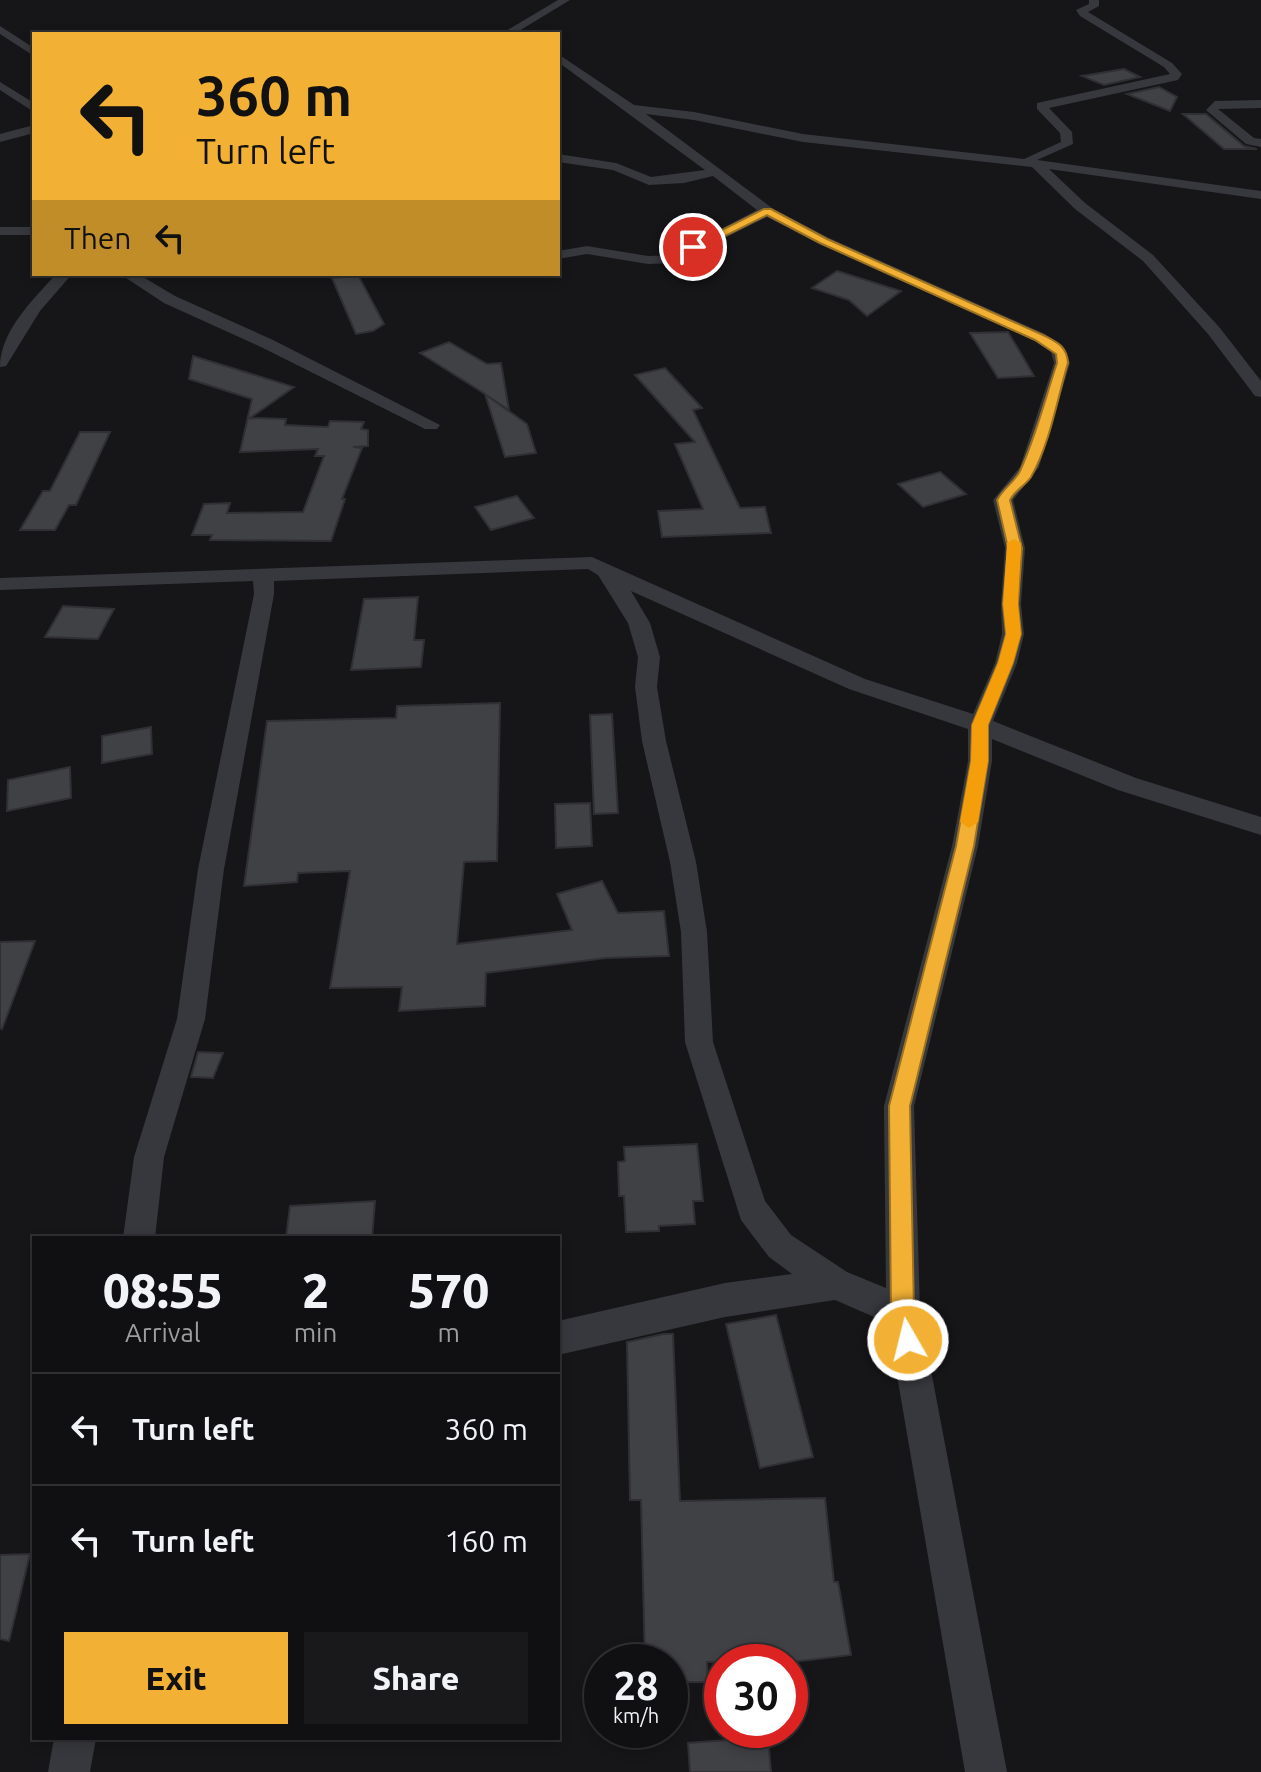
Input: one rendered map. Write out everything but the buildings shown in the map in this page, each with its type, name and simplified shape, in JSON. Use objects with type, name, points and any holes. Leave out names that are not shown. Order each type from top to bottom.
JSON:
[{"type":"street","points":[[516,32],[565,0]]},
{"type":"street","points":[[1014,162],[1062,149],[1067,144],[1066,132],[1041,106],[1174,78],[1176,74],[1168,65],[1084,14],[1081,10],[1094,6],[1094,0]]},
{"type":"street","points":[[0,29],[32,52]]},
{"type":"street","points":[[0,45],[18,41]]},
{"type":"street","points":[[560,58],[767,211],[824,241],[1039,337],[1057,347],[1062,354],[1046,418],[1024,477],[1010,488],[1003,500],[1015,548],[1011,604],[1013,634],[1006,663],[980,725],[980,761],[965,846],[899,1106],[903,1312],[986,1772]]},
{"type":"street","points":[[0,85],[32,107]]},
{"type":"street","points":[[1261,104],[1215,105],[1212,110],[1250,141],[1261,143]]},
{"type":"street","points":[[631,108],[694,116],[803,138],[1036,164],[1261,195]]},
{"type":"street","points":[[0,138],[32,130]]},
{"type":"street","points":[[560,158],[616,167],[641,179],[657,182],[714,172]]},
{"type":"street","points":[[1036,164],[1080,206],[1148,258],[1214,331],[1261,392]]},
{"type":"street","points":[[560,255],[587,250],[648,260],[674,259],[767,211]]},
{"type":"street","points":[[0,231],[32,231]]},
{"type":"street","points":[[0,362],[34,309],[62,276]]},
{"type":"street","points":[[131,276],[175,302],[431,425]]},
{"type":"street","points":[[592,563],[619,589],[639,623],[649,657],[646,687],[654,741],[683,862],[694,932],[699,1042],[738,1174],[752,1209],[780,1246],[835,1284],[903,1312]]},
{"type":"street","points":[[0,584],[592,563],[624,581],[857,684],[980,725],[1127,784],[1261,826]]},
{"type":"street","points":[[139,1236],[149,1157],[191,1019],[211,869],[264,594],[263,576]]},
{"type":"street","points":[[560,1338],[725,1300],[835,1284]]},
{"type":"street","points":[[69,1772],[75,1740]]},
{"type":"slow traffic","points":[[969,822],[980,761],[980,725],[1006,663],[1013,634],[1014,543]]},
{"type":"route","points":[[693,247],[767,211],[824,241],[1039,337],[1057,347],[1062,354],[1041,432],[1024,477],[1010,488],[1003,500],[1015,548],[1011,604],[1013,634],[1006,663],[980,725],[980,761],[965,846],[899,1106],[903,1312],[908,1340]]}]
